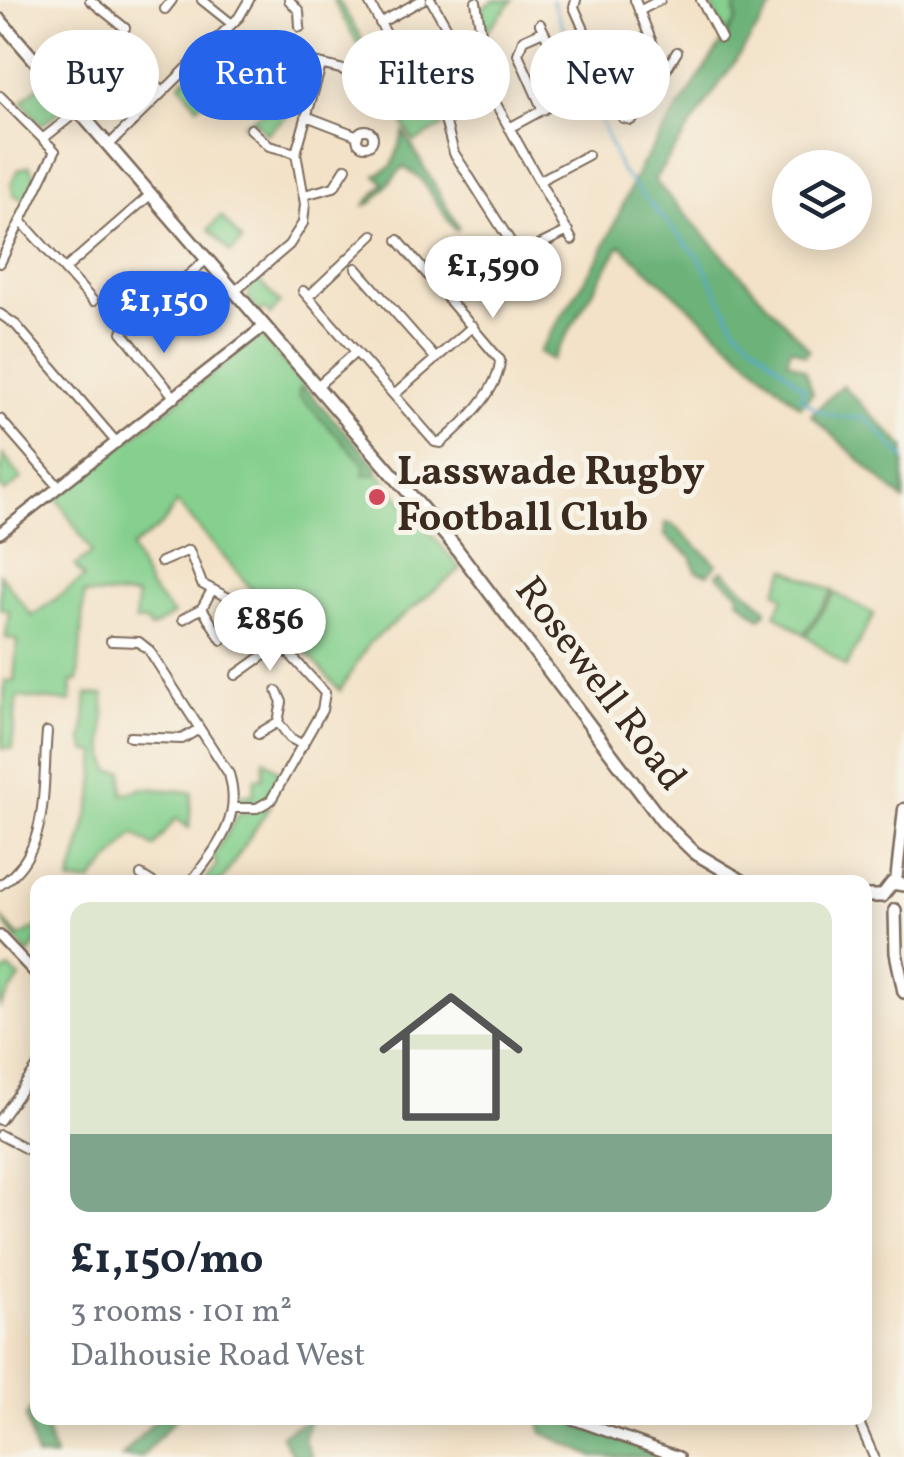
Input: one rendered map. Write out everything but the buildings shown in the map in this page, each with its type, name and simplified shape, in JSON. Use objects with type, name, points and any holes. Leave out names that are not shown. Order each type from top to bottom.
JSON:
[{"type":"main road","name":"Rosewell Road","points":[[0,20],[30,54]]},
{"type":"main road","name":"Rosewell Road","points":[[88,120],[452,544],[662,821],[695,853],[732,875]]},
{"type":"main road","points":[[904,808],[900,884],[884,888],[882,896],[887,907],[900,908],[896,953],[904,992]]},
{"type":"main road","points":[[872,896],[882,896]]},
{"type":"street","points":[[90,0],[125,28]]},
{"type":"street","points":[[165,9],[172,0]]},
{"type":"street","points":[[202,0],[232,24]]},
{"type":"street","points":[[226,30],[250,0]]},
{"type":"street","points":[[289,0],[299,11],[300,27]]},
{"type":"street","points":[[368,0],[404,67],[412,70],[453,44],[431,0]]},
{"type":"street","points":[[380,23],[422,0]]},
{"type":"street","points":[[635,0],[647,30]]},
{"type":"street","points":[[639,11],[660,0]]},
{"type":"street","points":[[700,0],[713,16],[721,38]]},
{"type":"street","points":[[478,1],[482,30]]},
{"type":"street","points":[[574,2],[585,30]]},
{"type":"street","points":[[299,11],[311,4]]},
{"type":"street","points":[[530,37],[523,40],[518,54],[530,86]]},
{"type":"street","points":[[670,62],[677,52]]},
{"type":"street","points":[[109,145],[179,75]]},
{"type":"street","points":[[159,89],[162,92]]},
{"type":"street","points":[[0,96],[54,148],[54,159],[0,263]]},
{"type":"street","points":[[509,128],[530,117]]},
{"type":"street","points":[[45,138],[67,120]]},
{"type":"street","points":[[234,292],[295,238],[304,216],[296,154],[305,120]]},
{"type":"street","points":[[316,120],[358,136]]},
{"type":"street","points":[[446,120],[454,152],[483,203],[516,252],[523,256],[538,294]]},
{"type":"street","points":[[505,120],[570,236],[523,256]]},
{"type":"street","points":[[251,128],[263,142],[296,154]]},
{"type":"street","points":[[252,151],[263,142]]},
{"type":"street","points":[[540,182],[588,156]]},
{"type":"street","points":[[304,195],[334,187],[346,168]]},
{"type":"street","points":[[65,269],[150,196]]},
{"type":"street","points":[[21,220],[93,301]]},
{"type":"street","points":[[373,235],[306,294],[438,444],[470,418],[500,363],[398,240]]},
{"type":"street","points":[[435,283],[466,254]]},
{"type":"street","points":[[174,398],[122,332],[206,260]]},
{"type":"street","points":[[356,268],[436,359]]},
{"type":"street","points":[[532,283],[542,277]]},
{"type":"street","points":[[0,314],[16,325],[117,443]]},
{"type":"street","points":[[394,395],[473,326]]},
{"type":"street","points":[[0,533],[263,327]]},
{"type":"street","points":[[316,387],[356,352]]},
{"type":"street","points":[[0,419],[60,488]]},
{"type":"street","points":[[161,562],[189,550],[194,571],[212,590],[248,608],[324,693],[322,710],[267,804],[233,808]]},
{"type":"street","points":[[182,618],[202,608],[212,590]]},
{"type":"street","points":[[202,608],[222,640]]},
{"type":"street","points":[[110,641],[139,642],[149,650],[229,774],[233,808],[226,834],[197,875]]},
{"type":"street","points":[[236,675],[252,660],[281,644]]},
{"type":"street","points":[[258,734],[278,722],[282,702],[277,691]]},
{"type":"street","points":[[278,722],[290,738],[303,745]]},
{"type":"street","points":[[130,737],[182,738],[199,729]]},
{"type":"street","points":[[0,886],[20,871],[37,839],[47,732]]},
{"type":"street","points":[[0,936],[30,968]]},
{"type":"street","points":[[0,1120],[30,1078]]},
{"type":"street","points":[[0,1135],[30,1151]]},
{"type":"street","points":[[590,1425],[679,1457]]},
{"type":"street","points":[[860,1425],[874,1457]]},
{"type":"green space","points":[[333,0],[338,0],[356,30],[350,30]]},
{"type":"green space","points":[[494,0],[513,0],[488,30],[481,9]]},
{"type":"green space","points":[[709,0],[735,0],[736,21],[725,34]]},
{"type":"green space","points":[[735,0],[777,0],[654,180],[809,349],[805,355],[791,348],[787,360],[805,370],[813,393],[800,406],[620,245],[552,360],[539,352],[600,256],[640,167],[736,21]]},
{"type":"green space","points":[[30,94],[30,111],[22,101]]},
{"type":"green space","points":[[250,120],[282,120],[266,134],[255,121],[247,128],[243,124]]},
{"type":"green space","points":[[401,120],[439,120],[443,126],[414,142]]},
{"type":"green space","points":[[404,132],[459,228],[455,230],[421,179],[403,167],[372,203],[365,205],[384,183],[376,175],[392,166]]},
{"type":"green space","points":[[30,166],[35,180],[25,200],[14,195],[11,184],[18,170]]},
{"type":"green space","points":[[221,216],[242,241],[231,253],[209,229]]},
{"type":"green space","points":[[258,280],[280,303],[270,315],[265,309],[260,312],[248,298],[249,288]]},
{"type":"green space","points":[[260,335],[461,569],[369,643],[340,691],[177,503],[162,525],[131,548],[150,588],[173,615],[150,629],[146,622],[135,621],[137,596],[84,594],[78,681],[72,681],[71,702],[17,697],[12,749],[2,748],[5,681],[14,681],[17,640],[6,638],[9,610],[0,609],[0,574],[32,616],[84,578],[75,566],[92,553],[57,498]]},
{"type":"green space","points":[[842,385],[904,447],[904,501],[811,415]]},
{"type":"green space","points":[[305,388],[377,466],[377,474],[363,475],[365,465],[299,396],[299,389]]},
{"type":"green space","points":[[3,455],[22,479],[5,492],[0,486]]},
{"type":"green space","points":[[666,523],[717,564],[708,574],[696,571],[691,556],[665,536]]},
{"type":"green space","points":[[786,569],[833,591],[804,634],[775,614],[784,597],[776,591]]},
{"type":"green space","points":[[722,570],[766,608],[765,614],[760,618],[738,599],[739,593],[717,575]]},
{"type":"green space","points":[[835,593],[874,614],[846,667],[806,635]]},
{"type":"green space","points":[[87,694],[104,695],[104,747],[110,771],[123,771],[123,794],[144,788],[192,792],[189,828],[176,818],[154,847],[134,834],[97,875],[72,875],[93,797],[97,753],[87,752],[83,742]]},
{"type":"green space","points":[[264,759],[281,773],[264,800],[240,804],[236,794],[253,795],[255,778],[263,778]]},
{"type":"green space","points":[[270,806],[226,875],[209,875],[217,864],[213,856],[238,814]]},
{"type":"green space","points":[[0,916],[19,937],[30,931],[28,955]]},
{"type":"green space","points":[[9,969],[20,978],[0,1007],[0,976]]},
{"type":"green space","points":[[30,1411],[30,1425],[44,1425],[55,1457],[36,1457],[26,1417]]},
{"type":"green space","points":[[151,1425],[170,1425],[142,1457],[122,1457]]},
{"type":"green space","points":[[298,1425],[308,1425],[304,1439],[312,1457],[294,1457],[281,1435]]},
{"type":"green space","points":[[541,1425],[577,1425],[665,1457],[594,1457],[543,1433]]},
{"type":"waterway","points":[[552,0],[621,171],[700,259],[735,326],[805,389],[800,396],[808,403],[831,415],[866,418],[904,458]]},
{"type":"place","name":"Lasswade Rugby Football Club","points":[[377,497]]}]
